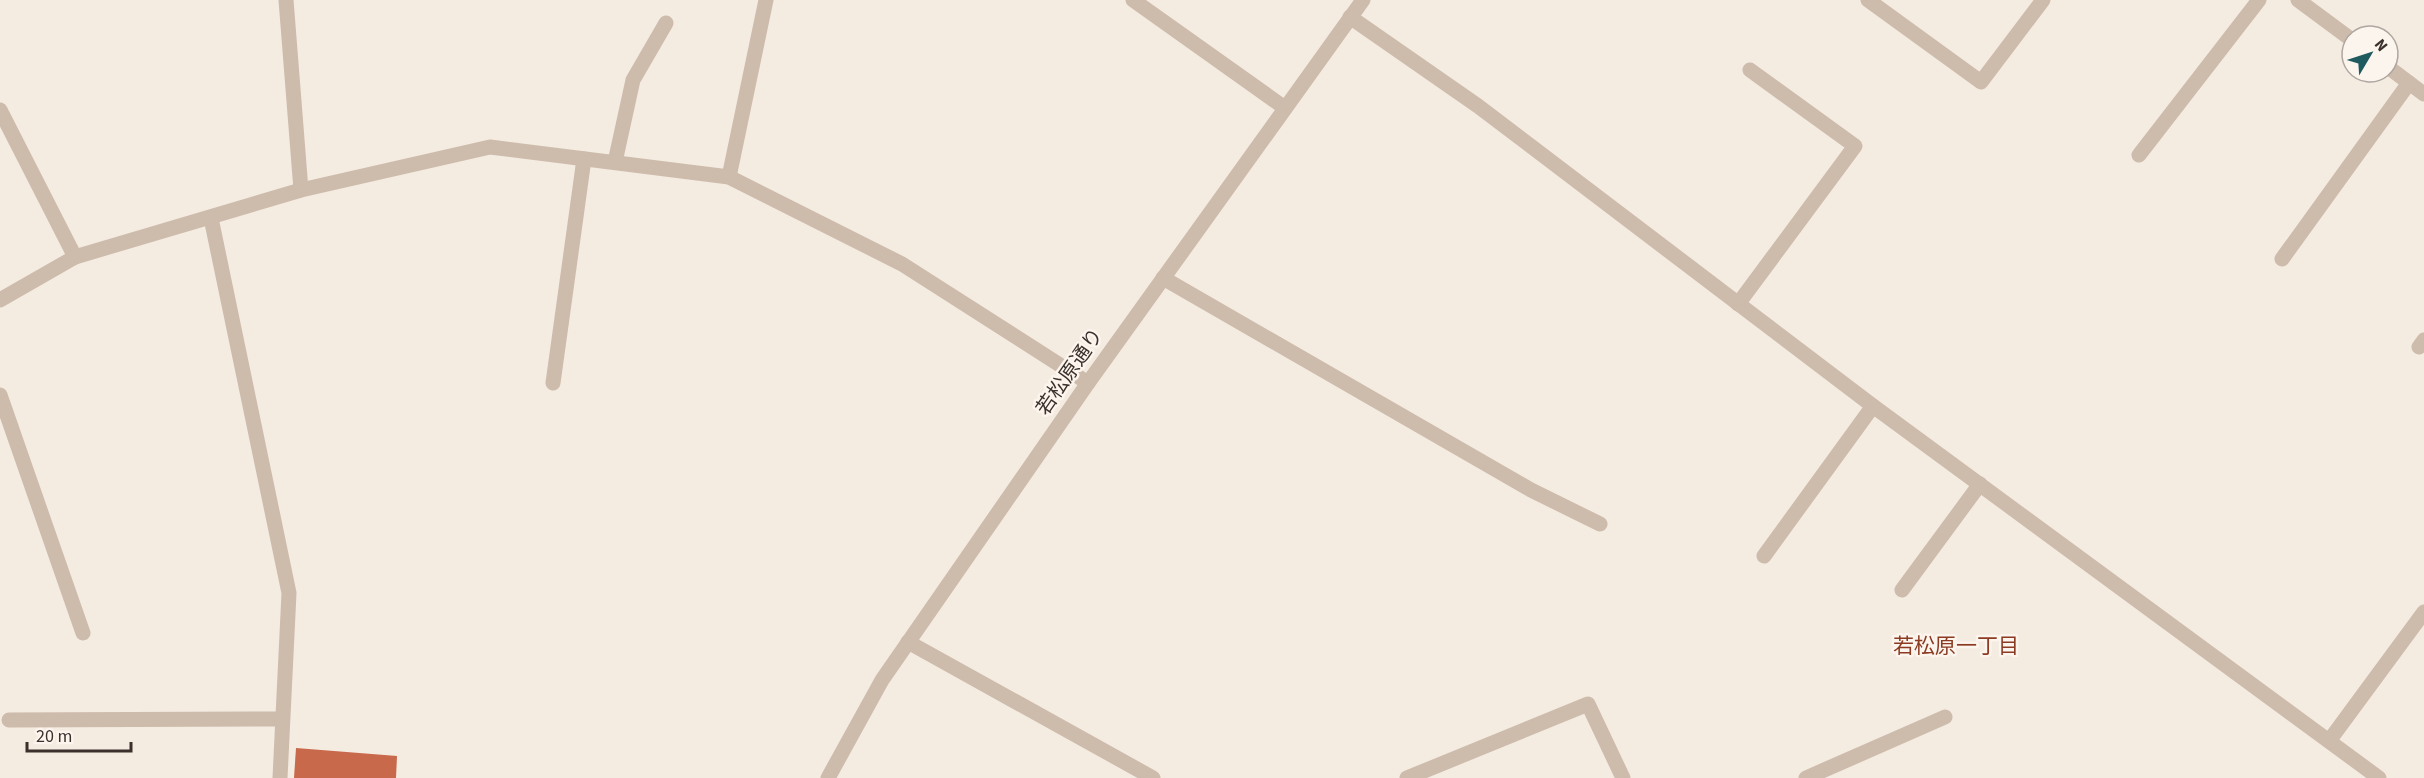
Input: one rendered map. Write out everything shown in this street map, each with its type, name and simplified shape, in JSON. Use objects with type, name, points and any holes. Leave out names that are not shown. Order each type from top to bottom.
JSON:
[{"type":"street","points":[[286,0],[301,190]]},
{"type":"street","points":[[729,177],[766,0]]},
{"type":"street","points":[[1132,0],[1285,108]]},
{"type":"street","points":[[1868,0],[1982,82],[2043,0]]},
{"type":"street","points":[[2139,155],[2259,0]]},
{"type":"street","points":[[2298,0],[2340,31]]},
{"type":"street","points":[[1355,6],[1478,106],[1738,304],[2329,741],[2373,776]]},
{"type":"street","name":"若松原通り","points":[[828,778],[882,680],[1088,383],[1285,108],[1355,6]]},
{"type":"street","points":[[615,162],[633,80],[666,23]]},
{"type":"street","points":[[1738,304],[1855,146],[1750,70]]},
{"type":"street","points":[[2400,76],[2424,92]]},
{"type":"street","points":[[2282,259],[2409,83]]},
{"type":"street","points":[[0,110],[75,257]]},
{"type":"street","points":[[0,300],[75,257],[301,190],[490,147],[729,177],[902,264],[1088,383]]},
{"type":"street","points":[[553,383],[584,159]]},
{"type":"street","points":[[211,218],[289,593],[281,719],[280,778]]},
{"type":"street","points":[[1163,278],[1531,490],[1600,524]]},
{"type":"street","points":[[0,395],[83,633]]},
{"type":"street","points":[[1764,556],[1873,406]]},
{"type":"street","points":[[1902,590],[1980,484]]},
{"type":"street","points":[[2329,741],[2424,612]]},
{"type":"street","points":[[908,642],[1153,778]]},
{"type":"street","points":[[1407,778],[1588,704],[1623,778]]},
{"type":"street","points":[[1806,778],[1945,717]]},
{"type":"street","points":[[9,720],[281,719]]},
{"type":"building","points":[[296,748],[397,756],[396,778],[294,778]]},
{"type":"district","name":"若松原一丁目","points":[[1956,646]]}]
